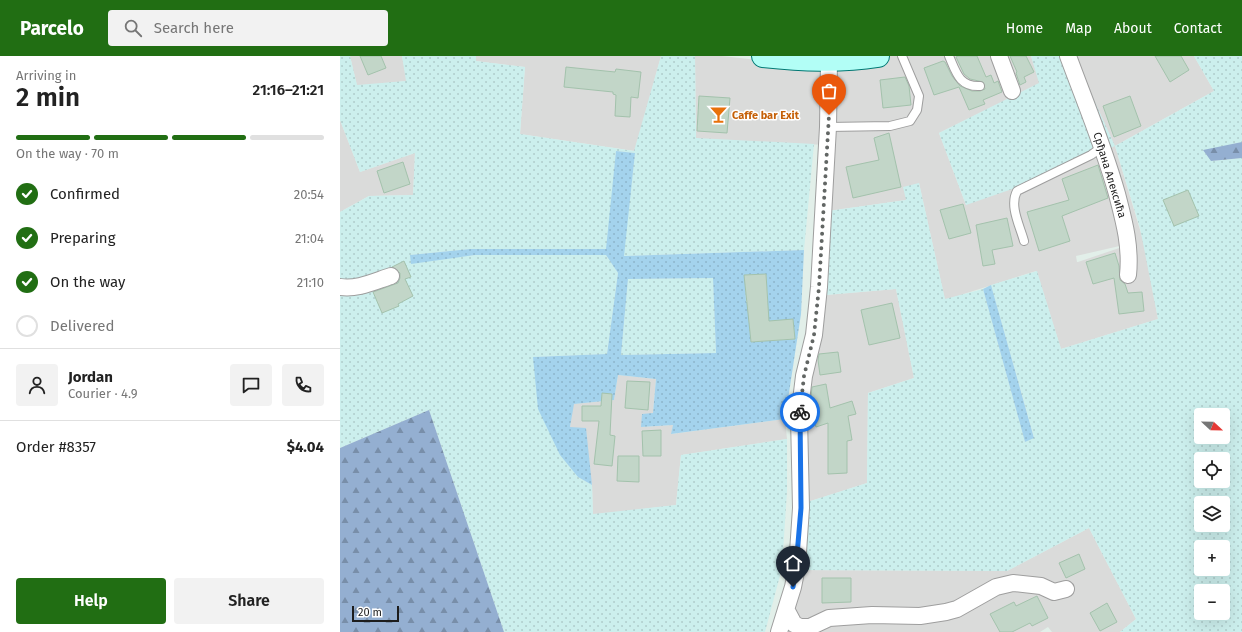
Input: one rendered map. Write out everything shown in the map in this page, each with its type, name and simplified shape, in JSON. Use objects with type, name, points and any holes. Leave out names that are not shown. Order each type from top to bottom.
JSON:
[{"type":"street","points":[[763,56],[807,60],[851,60],[878,56]]},
{"type":"street","points":[[999,56],[1012,91]]},
{"type":"street","name":"Срђана Алексића","points":[[1068,56],[1102,147],[1127,234],[1128,274]]},
{"type":"street","points":[[779,632],[793,587],[796,567],[801,495],[799,417],[804,376],[814,335],[818,294],[828,127],[829,60]]},
{"type":"street","points":[[340,287],[359,287],[391,276]]},
{"type":"street","points":[[786,609],[794,624],[800,627],[810,627],[829,618],[872,615],[920,616],[946,612],[957,609],[996,587],[1013,583],[1041,586],[1054,592],[1066,589]]},
{"type":"lane","points":[[828,127],[890,126],[910,121],[918,110],[919,96],[902,56]]},
{"type":"lane","points":[[949,56],[963,83],[970,87],[980,86]]},
{"type":"lane","points":[[1024,241],[1012,199],[1017,191],[1091,155],[1102,147]]},
{"type":"shaded area","points":[[340,56],[350,56],[357,85],[406,81],[402,56],[476,56],[476,61],[525,67],[520,134],[634,151],[661,56],[695,56],[696,138],[814,144],[804,250],[623,256],[635,153],[616,151],[607,249],[470,249],[410,255],[449,258],[475,255],[606,255],[618,273],[607,354],[534,357],[578,477],[592,485],[593,514],[676,505],[681,455],[787,439],[787,491],[782,568],[765,632],[504,632],[429,410],[340,448],[340,212],[369,196],[413,195],[415,153],[360,172],[340,120]]},
{"type":"shaded area","points":[[350,56],[402,56],[407,81],[357,86]]},
{"type":"shaded area","points":[[476,56],[661,56],[635,151],[520,134],[525,67],[476,61]]},
{"type":"shaded area","points":[[695,56],[722,56],[791,64],[851,64],[889,56],[1031,56],[1040,83],[939,133],[966,205],[1074,56],[1194,56],[1214,91],[1115,146],[1143,240],[1158,319],[1061,349],[1036,271],[945,300],[919,183],[906,200],[821,212],[826,145],[696,139]],"holes":[[[1137,242],[1078,262],[1076,256]]]},
{"type":"shaded area","points":[[1031,56],[1074,56],[1115,146],[1056,174],[966,205],[939,133],[1039,83]]},
{"type":"shaded area","points":[[1194,56],[1242,56],[1242,142],[1204,151],[1212,161],[1242,158],[1242,632],[1120,632],[1136,619],[1089,528],[1007,571],[793,570],[798,505],[867,483],[868,393],[914,378],[896,289],[814,296],[821,212],[906,200],[903,187],[919,183],[945,299],[983,289],[1025,442],[1034,437],[991,285],[1037,271],[1061,349],[1158,319],[1140,228],[1115,146],[1214,91]]},
{"type":"shaded area","points":[[340,120],[360,172],[415,153],[413,195],[369,196],[340,212]]},
{"type":"shaded area","points":[[616,151],[635,153],[624,256],[804,250],[801,314],[785,419],[671,434],[673,425],[641,427],[642,414],[653,413],[656,379],[618,375],[614,400],[574,404],[570,427],[586,428],[592,485],[578,477],[560,455],[538,409],[533,357],[607,354],[618,273],[606,255],[475,255],[411,264],[410,255],[470,249],[606,249]],"holes":[[[766,274],[768,301],[746,302],[745,275]],[[713,278],[716,353],[621,355],[628,279]],[[793,320],[794,339],[751,342],[750,323]]]},
{"type":"shaded area","points":[[713,278],[716,353],[621,355],[628,279]]},
{"type":"shaded area","points":[[991,285],[1034,438],[1025,442],[983,289]]},
{"type":"shaded area","points":[[896,289],[914,378],[868,393],[867,483],[798,505],[814,296]]},
{"type":"shaded area","points":[[618,375],[656,379],[653,413],[641,427],[673,425],[672,434],[785,419],[787,439],[681,455],[676,505],[593,515],[592,485],[570,427],[573,404],[614,400]]},
{"type":"shaded area","points":[[1089,528],[1136,619],[1120,632],[1052,632],[1048,627],[1040,632],[775,632],[793,570],[1007,571]]},
{"type":"green space","points":[[1242,142],[1242,158],[1211,161],[1203,150]]},
{"type":"green space","points":[[429,410],[504,632],[340,632],[340,448]]},
{"type":"building","points":[[360,56],[381,56],[386,68],[368,75]]},
{"type":"building","points":[[977,56],[986,77],[991,75],[994,83],[998,81],[1002,92],[983,100],[985,104],[969,110],[959,87],[934,95],[924,68],[943,61],[960,86],[972,91],[980,91],[985,89],[983,82],[970,79],[964,74],[956,57]]},
{"type":"building","points":[[1010,56],[1026,56],[1034,72],[1024,77],[1026,82],[1020,85],[1017,72]]},
{"type":"building","points":[[1155,56],[1181,56],[1189,70],[1170,82]]},
{"type":"building","points":[[566,67],[615,72],[616,69],[641,72],[638,98],[631,97],[630,117],[615,116],[616,95],[613,94],[613,92],[564,87]]},
{"type":"building","points":[[905,77],[909,86],[911,105],[883,108],[880,80]]},
{"type":"building","points":[[699,96],[730,98],[727,133],[697,131]]},
{"type":"building","points":[[1130,96],[1141,126],[1114,137],[1103,106]]},
{"type":"building","points":[[889,133],[901,187],[853,198],[846,167],[879,160],[874,138]]},
{"type":"building","points":[[403,162],[410,184],[384,193],[377,171]]},
{"type":"building","points":[[1098,165],[1108,198],[1062,216],[1070,241],[1039,251],[1027,212],[1069,200],[1062,179]]},
{"type":"building","points":[[1188,190],[1199,216],[1174,226],[1163,200]]},
{"type":"building","points":[[963,204],[971,233],[949,239],[940,210]]},
{"type":"building","points":[[1007,218],[1013,246],[992,250],[995,264],[983,266],[976,225]]},
{"type":"building","points":[[1115,253],[1119,266],[1120,280],[1125,284],[1128,293],[1142,292],[1144,311],[1119,314],[1114,278],[1093,284],[1086,262]]},
{"type":"building","points":[[404,261],[411,277],[405,279],[413,296],[398,304],[399,306],[382,313],[373,292],[398,283],[400,273],[392,267]]},
{"type":"building","points":[[766,274],[769,321],[793,319],[795,339],[751,342],[744,275]]},
{"type":"building","points":[[892,303],[900,338],[869,345],[861,310]]},
{"type":"building","points":[[838,352],[841,372],[820,375],[818,360],[819,354]]},
{"type":"building","points":[[627,381],[650,382],[648,410],[625,408]]},
{"type":"building","points":[[826,384],[830,408],[852,401],[856,414],[848,416],[852,440],[847,441],[847,473],[828,474],[828,423],[816,427],[810,408],[812,387]]},
{"type":"building","points":[[602,393],[612,394],[610,435],[615,436],[612,466],[594,464],[599,421],[582,421],[582,406],[601,406]]},
{"type":"building","points":[[661,430],[661,456],[643,456],[642,431]]},
{"type":"building","points":[[618,456],[639,456],[639,482],[617,481]]},
{"type":"building","points":[[1079,554],[1085,569],[1066,578],[1059,563]]},
{"type":"building","points":[[822,578],[851,578],[851,602],[822,603]]},
{"type":"building","points":[[1037,596],[1048,618],[1032,626],[1030,623],[1012,632],[1000,632],[990,614],[1014,602],[1016,606]]},
{"type":"building","points":[[1107,603],[1117,622],[1100,631],[1090,613]]},
{"type":"way so far","points":[[800,412],[804,376],[814,335],[819,287],[829,115]]},
{"type":"place","name":"Caffe bar Exit","points":[[719,115]]},
{"type":"route","points":[[793,587],[801,508],[800,412]]}]
